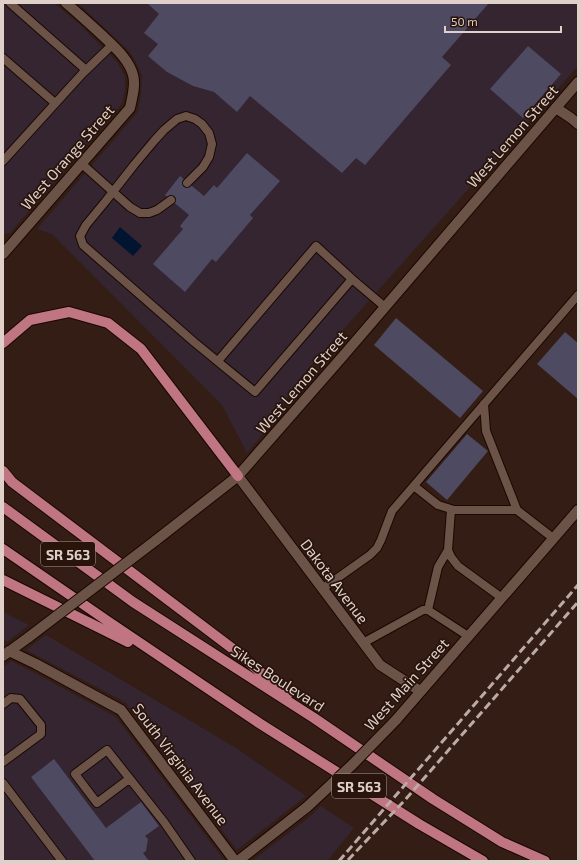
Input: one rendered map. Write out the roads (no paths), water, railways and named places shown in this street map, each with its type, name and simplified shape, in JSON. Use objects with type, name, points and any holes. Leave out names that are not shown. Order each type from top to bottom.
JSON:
[{"type":"main road","name":"West Orange Street","points":[[3,254],[130,108],[133,91],[133,75],[130,66],[124,57],[112,45],[66,3]]},
{"type":"main road","name":"West Lemon Street","points":[[6,654],[238,476],[578,82]]},
{"type":"main road","points":[[556,108],[578,124]]},
{"type":"main road","points":[[3,343],[30,320],[69,312],[108,323],[141,349],[238,476]]},
{"type":"main road","points":[[3,471],[12,482],[237,652],[314,718]]},
{"type":"main road","name":"Dakota Avenue","points":[[238,476],[322,590],[380,665],[420,691]]},
{"type":"main road","name":"Sikes Boulevard","points":[[3,507],[133,602],[314,718],[433,800],[502,842],[545,861]]},
{"type":"main road","name":"West Main Street","points":[[237,861],[307,807],[353,764],[396,720],[578,510]]},
{"type":"main road","name":"SR 563","points":[[3,549],[259,724],[413,820],[483,861]]},
{"type":"main road","points":[[3,580],[165,660]]},
{"type":"main road","name":"South Virginia Avenue","points":[[6,654],[36,664],[121,710],[237,861]]},
{"type":"main road","points":[[460,847],[474,861]]},
{"type":"lane","points":[[10,3],[86,70]]},
{"type":"lane","points":[[3,161],[86,70],[112,45]]},
{"type":"lane","points":[[3,58],[55,103]]},
{"type":"lane","points":[[187,183],[203,167],[209,157],[212,144],[209,133],[202,124],[195,119],[186,116],[177,119],[164,130],[86,224],[80,236],[83,245],[194,342],[255,392],[352,279]]},
{"type":"lane","points":[[82,164],[130,207],[140,213],[149,213],[157,210],[171,200]]},
{"type":"lane","points":[[218,361],[316,246],[385,307]]},
{"type":"lane","points":[[322,590],[370,555],[377,548],[392,511],[578,295]]},
{"type":"lane","points":[[484,404],[486,431],[517,510],[553,538]]},
{"type":"lane","points":[[414,486],[438,505],[451,510],[517,510]]},
{"type":"lane","points":[[451,510],[448,550],[451,558],[458,566],[502,598]]},
{"type":"lane","points":[[428,610],[438,567],[448,550]]},
{"type":"lane","points":[[363,643],[423,610],[428,610],[468,636]]},
{"type":"lane","points":[[3,704],[11,698],[20,699],[41,725],[41,734],[3,762]]},
{"type":"lane","points":[[129,779],[97,803],[74,774],[107,750],[164,822],[191,861]]},
{"type":"lane","points":[[3,783],[62,861]]},
{"type":"water","points":[[120,227],[142,246],[133,256],[112,238]]},
{"type":"railway","points":[[339,861],[578,585]]},
{"type":"railway","points":[[348,860],[405,800],[578,602]]}]
